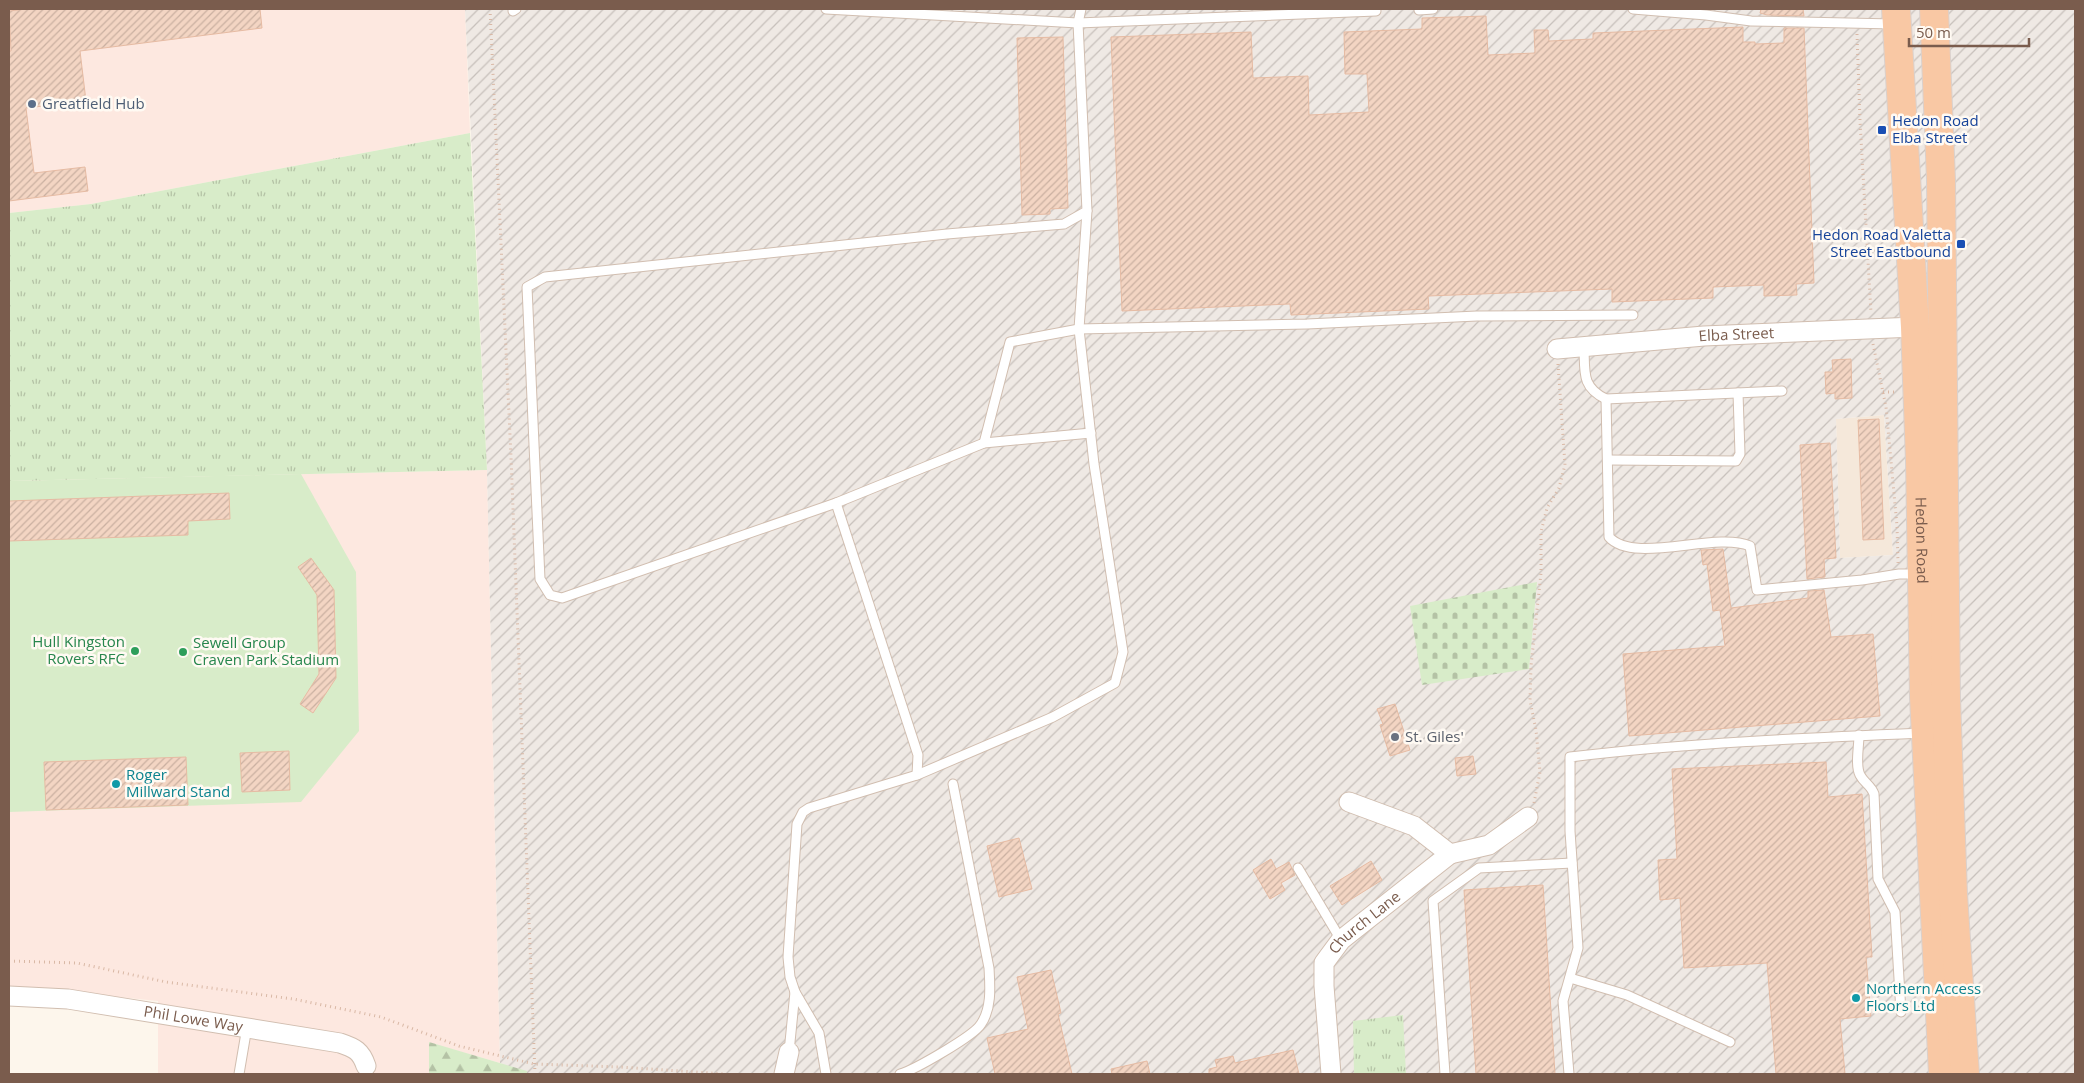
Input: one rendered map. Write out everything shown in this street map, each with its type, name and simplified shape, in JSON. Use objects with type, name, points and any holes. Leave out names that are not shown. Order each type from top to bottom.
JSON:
[{"type":"highway","name":"Hedon Road","points":[[1934,9],[1941,180],[1946,698],[1954,894],[1965,1074]]},
{"type":"highway","name":"Hedon Road","points":[[1896,16],[1915,326],[1920,461],[1910,574],[1926,733],[1943,1074]]},
{"type":"street","name":"Elba Street","points":[[1557,349],[1704,336],[1871,330],[1915,326]]},
{"type":"street","points":[[1349,802],[1414,826],[1450,854]]},
{"type":"street","name":"Church Lane","points":[[1331,1074],[1324,963],[1341,940],[1450,854],[1489,844],[1528,818]]},
{"type":"street","name":"Phil Lowe Way","points":[[9,996],[68,999],[340,1043],[357,1048],[363,1056],[366,1070]]},
{"type":"street","points":[[784,1074],[789,1052]]},
{"type":"lane","points":[[826,9],[1078,23],[1376,11]]},
{"type":"lane","points":[[826,1074],[819,1033],[795,992],[790,976],[788,957],[798,824],[803,812],[809,808],[916,775],[1053,717],[1115,683],[1123,652],[1091,433],[1079,329],[1087,211],[1078,23],[1081,9]]},
{"type":"lane","points":[[1419,10],[1433,9]]},
{"type":"lane","points":[[1633,9],[1751,21],[1857,23],[1896,16]]},
{"type":"lane","points":[[1087,211],[1064,224],[947,234],[545,277],[527,286],[540,579],[550,595],[562,598],[836,503],[984,443],[1091,433]]},
{"type":"lane","points":[[984,443],[1010,342],[1079,329],[1307,324],[1477,316],[1633,315]]},
{"type":"lane","points":[[1584,346],[1586,379],[1593,393],[1606,399],[1782,391]]},
{"type":"lane","points":[[1608,460],[1736,461],[1740,454],[1738,393]]},
{"type":"lane","points":[[1606,399],[1609,537],[1614,543],[1631,548],[1687,546],[1732,540],[1741,542],[1750,546],[1757,590],[1910,574]]},
{"type":"lane","points":[[836,503],[918,755],[916,775]]},
{"type":"lane","points":[[1569,1074],[1563,1001],[1578,948],[1570,831],[1570,757],[1647,748],[1859,735],[1926,733]]},
{"type":"lane","points":[[1859,735],[1859,771],[1861,777],[1872,787],[1874,794],[1878,879],[1895,912],[1902,1012]]},
{"type":"lane","points":[[900,1074],[910,1072],[955,1045],[981,1025],[990,998],[989,968],[953,784]]},
{"type":"lane","points":[[1445,1074],[1433,901],[1479,868],[1572,863]]},
{"type":"lane","points":[[1298,868],[1341,940]]},
{"type":"lane","points":[[1570,978],[1627,995],[1730,1042]]},
{"type":"lane","points":[[789,1052],[795,992]]},
{"type":"lane","points":[[239,1074],[247,1027]]},
{"type":"path","points":[[490,9],[511,457],[535,1074]]},
{"type":"path","points":[[1857,23],[1871,330],[1886,407],[1896,526],[1910,574]]},
{"type":"path","points":[[1528,818],[1534,806],[1540,772],[1536,730],[1530,701],[1531,666],[1541,573],[1541,532],[1547,508],[1559,488],[1564,465],[1557,349]]},
{"type":"path","points":[[9,961],[77,963],[166,982],[293,999],[381,1016],[459,1046],[534,1064],[620,1067],[725,1074]]},
{"type":"shaded area","points":[[9,9],[465,9],[470,133],[91,204],[9,213]]},
{"type":"shaded area","points":[[465,9],[2075,9],[2075,1074],[523,1074],[500,1063],[487,470]],"holes":[[[1884,415],[1893,555],[1840,558],[1836,419]]]},
{"type":"shaded area","points":[[1884,415],[1893,555],[1840,558],[1836,419]]},
{"type":"shaded area","points":[[487,470],[500,1063],[430,1043],[429,1074],[158,1074],[158,1001],[9,986],[9,481]]},
{"type":"green space","points":[[470,133],[487,470],[9,481],[9,213],[91,204]]},
{"type":"green space","name":"Sewell Group Craven Park Stadium","points":[[301,474],[356,572],[359,731],[301,802],[9,812],[9,481]]},
{"type":"green space","points":[[1537,582],[1529,669],[1422,685],[1410,606]]},
{"type":"green space","points":[[1403,1015],[1406,1074],[1354,1074],[1353,1021]]},
{"type":"green space","points":[[429,1042],[527,1071],[527,1074],[429,1074]]},
{"type":"building","name":"Greatfield Hub","points":[[26,9],[260,9],[262,28],[80,51],[86,101],[26,108],[34,173],[85,167],[88,191],[9,201],[9,51],[11,51],[9,11]]},
{"type":"building","points":[[1761,9],[1803,9],[1804,16],[1767,15],[1760,13]]},
{"type":"building","points":[[1486,16],[1488,55],[1535,53],[1534,30],[1548,30],[1549,41],[1593,39],[1593,33],[1743,27],[1743,42],[1755,42],[1755,44],[1784,43],[1784,28],[1804,28],[1814,283],[1796,284],[1797,295],[1764,296],[1764,285],[1713,287],[1713,298],[1612,302],[1612,289],[1428,296],[1429,309],[1291,315],[1290,304],[1122,311],[1111,37],[1251,32],[1253,78],[1308,76],[1309,115],[1369,112],[1367,74],[1345,74],[1344,32],[1422,29],[1422,18]]},
{"type":"building","points":[[1063,37],[1068,208],[1050,209],[1050,214],[1022,215],[1017,38]]},
{"type":"building","points":[[1851,359],[1852,398],[1835,399],[1835,393],[1826,394],[1825,372],[1833,372],[1832,360]]},
{"type":"building","points":[[1879,419],[1884,539],[1863,540],[1858,420]]},
{"type":"building","points":[[1830,443],[1836,558],[1824,559],[1825,577],[1807,579],[1800,445]]},
{"type":"building","points":[[229,493],[230,519],[188,521],[188,535],[9,541],[9,501]]},
{"type":"building","points":[[1723,549],[1731,608],[1808,598],[1808,591],[1824,590],[1831,637],[1873,634],[1880,716],[1629,736],[1623,654],[1725,646],[1720,610],[1713,611],[1707,564],[1703,565],[1701,550]]},
{"type":"building","points":[[311,558],[334,590],[336,678],[313,713],[300,704],[319,674],[317,595],[298,567]]},
{"type":"building","name":"St. Giles'","points":[[1395,704],[1410,750],[1390,756],[1380,725],[1383,724],[1377,709]]},
{"type":"building","points":[[289,751],[290,790],[242,792],[240,753]]},
{"type":"building","points":[[1473,756],[1476,774],[1457,776],[1455,758]]},
{"type":"building","name":"Roger Millward Stand","points":[[186,757],[188,805],[46,810],[44,762]]},
{"type":"building","points":[[1826,762],[1828,797],[1862,794],[1872,957],[1866,957],[1871,1016],[1840,1019],[1845,1074],[1776,1074],[1767,963],[1684,968],[1680,898],[1660,900],[1658,860],[1677,859],[1672,769]]},
{"type":"building","points":[[1019,838],[1032,889],[999,897],[987,846]]},
{"type":"building","points":[[1271,859],[1276,869],[1289,862],[1295,875],[1281,883],[1285,890],[1270,899],[1253,870]]},
{"type":"building","points":[[1371,861],[1382,880],[1342,905],[1330,886]]},
{"type":"building","points":[[1543,885],[1555,1074],[1476,1074],[1464,890]]},
{"type":"building","points":[[1051,970],[1061,1013],[1058,1014],[1072,1074],[995,1074],[987,1038],[1028,1029],[1017,977]]},
{"type":"building","points":[[1293,1050],[1299,1074],[1209,1074],[1209,1069],[1217,1067],[1215,1060],[1233,1056],[1235,1063]]},
{"type":"building","points":[[1147,1061],[1150,1074],[1112,1074],[1111,1069]]},
{"type":"place","name":"Greatfield Hub","points":[[32,104]]},
{"type":"place","name":"Hedon Road Elba Street","points":[[1882,130]]},
{"type":"place","name":"Hedon Road Valetta Street Eastbound","points":[[1961,244]]},
{"type":"place","name":"Hull Kingston Rovers RFC","points":[[135,651]]},
{"type":"place","name":"Sewell Group Craven Park Stadium","points":[[183,652]]},
{"type":"place","name":"St. Giles'","points":[[1395,737]]},
{"type":"place","name":"Roger Millward Stand","points":[[116,784]]},
{"type":"place","name":"Northern Access Floors Ltd","points":[[1856,998]]}]
